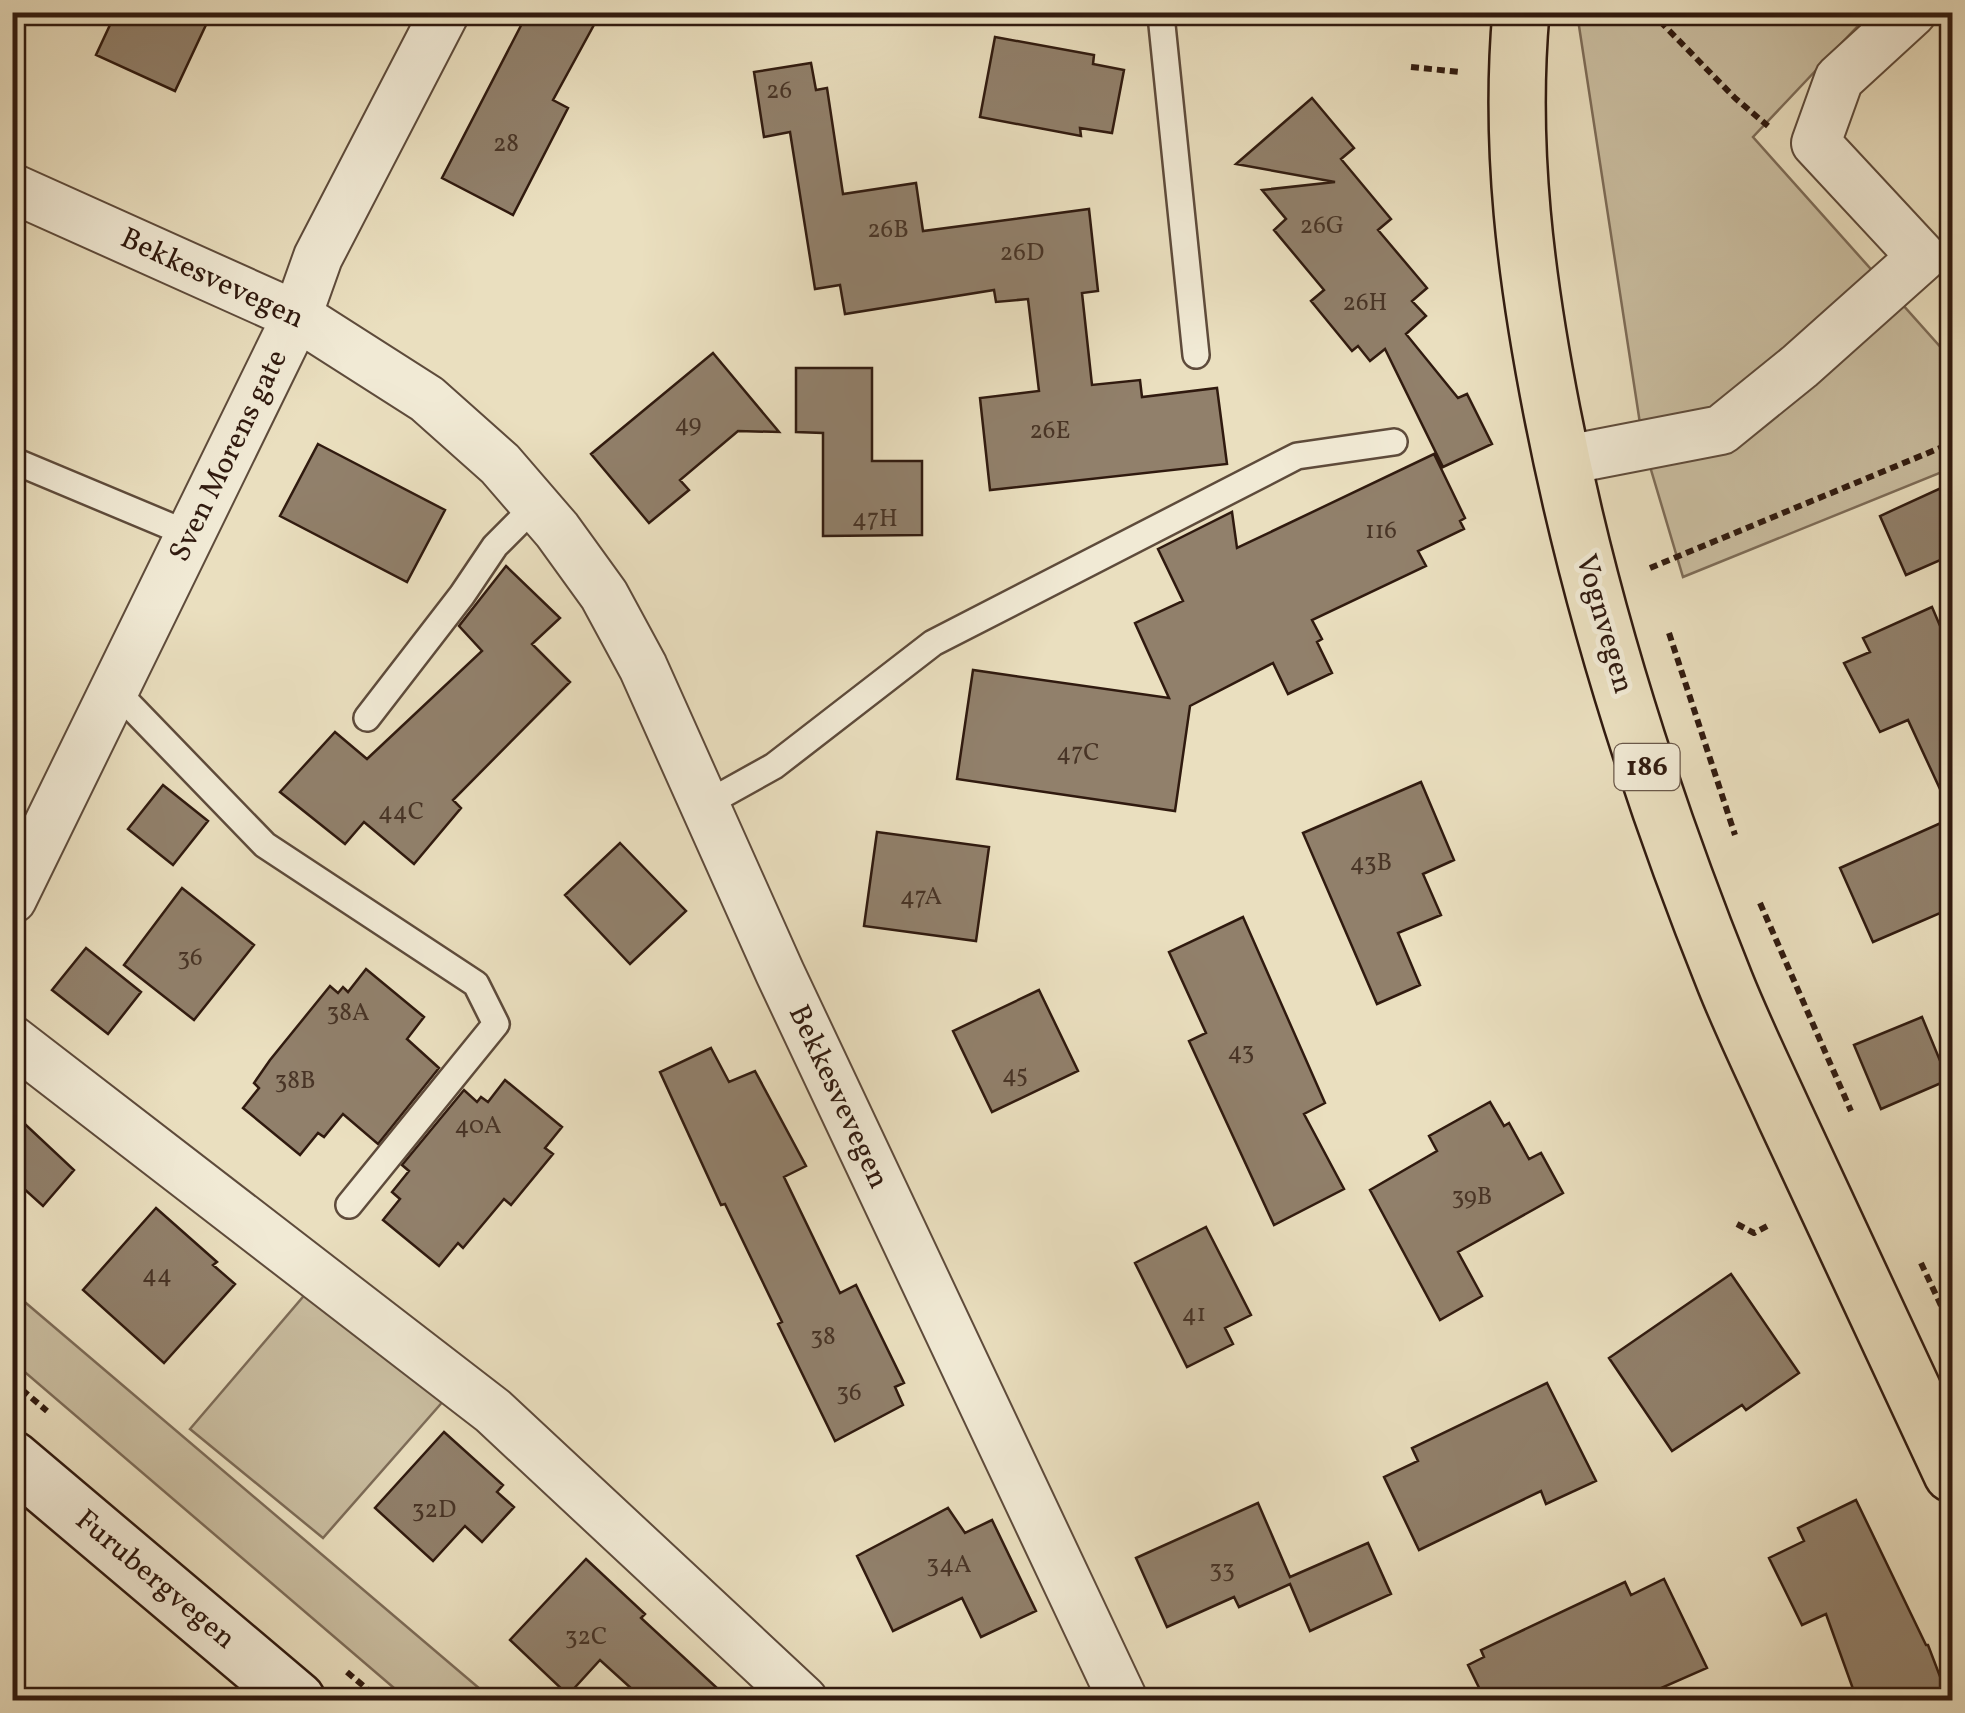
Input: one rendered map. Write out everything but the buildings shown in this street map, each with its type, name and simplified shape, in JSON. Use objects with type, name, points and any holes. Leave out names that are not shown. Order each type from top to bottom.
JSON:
[{"type":"main road","name":"Vognvegen","points":[[1521,12],[1515,76],[1521,214],[1536,329],[1562,462],[1595,594],[1647,770],[1726,986],[1952,1474]]},
{"type":"main road","name":"Furubergvegen","points":[[12,1459],[298,1700]]},
{"type":"street","name":"Sven Morens gate","points":[[12,900],[297,316],[318,257],[445,12]]},
{"type":"street","points":[[1562,462],[1721,430],[1800,366],[1937,272],[1816,143],[1839,79],[1912,12]]},
{"type":"street","name":"Bekkesvevegen","points":[[12,188],[297,316],[427,399],[500,464],[604,595],[643,667],[780,973],[1122,1700]]},
{"type":"street","points":[[12,1040],[493,1410],[802,1700]]},
{"type":"lane","points":[[1162,25],[1196,355]]},
{"type":"lane","points":[[704,805],[774,766],[934,643],[1297,456],[1394,442]]},
{"type":"lane","points":[[12,460],[191,534]]},
{"type":"lane","points":[[367,718],[495,546],[536,505]]},
{"type":"lane","points":[[116,690],[265,845],[476,984],[496,1024],[349,1205]]},
{"type":"path","points":[[1651,12],[1735,98],[1784,140],[1816,143]]},
{"type":"path","points":[[1650,568],[1952,443]]},
{"type":"path","points":[[1646,551],[1655,584]]},
{"type":"path","points":[[1664,617],[1735,837]]},
{"type":"path","points":[[1756,893],[1858,1128]]},
{"type":"path","points":[[1913,1246],[1952,1329]]},
{"type":"shaded area","points":[[1577,13],[1870,13],[1753,137],[1952,360],[1952,468],[1683,577],[1643,443]]},
{"type":"shaded area","points":[[314,1284],[453,1390],[323,1538],[190,1429]]},
{"type":"shaded area","points":[[13,1292],[493,1700],[408,1700],[13,1362]]}]
